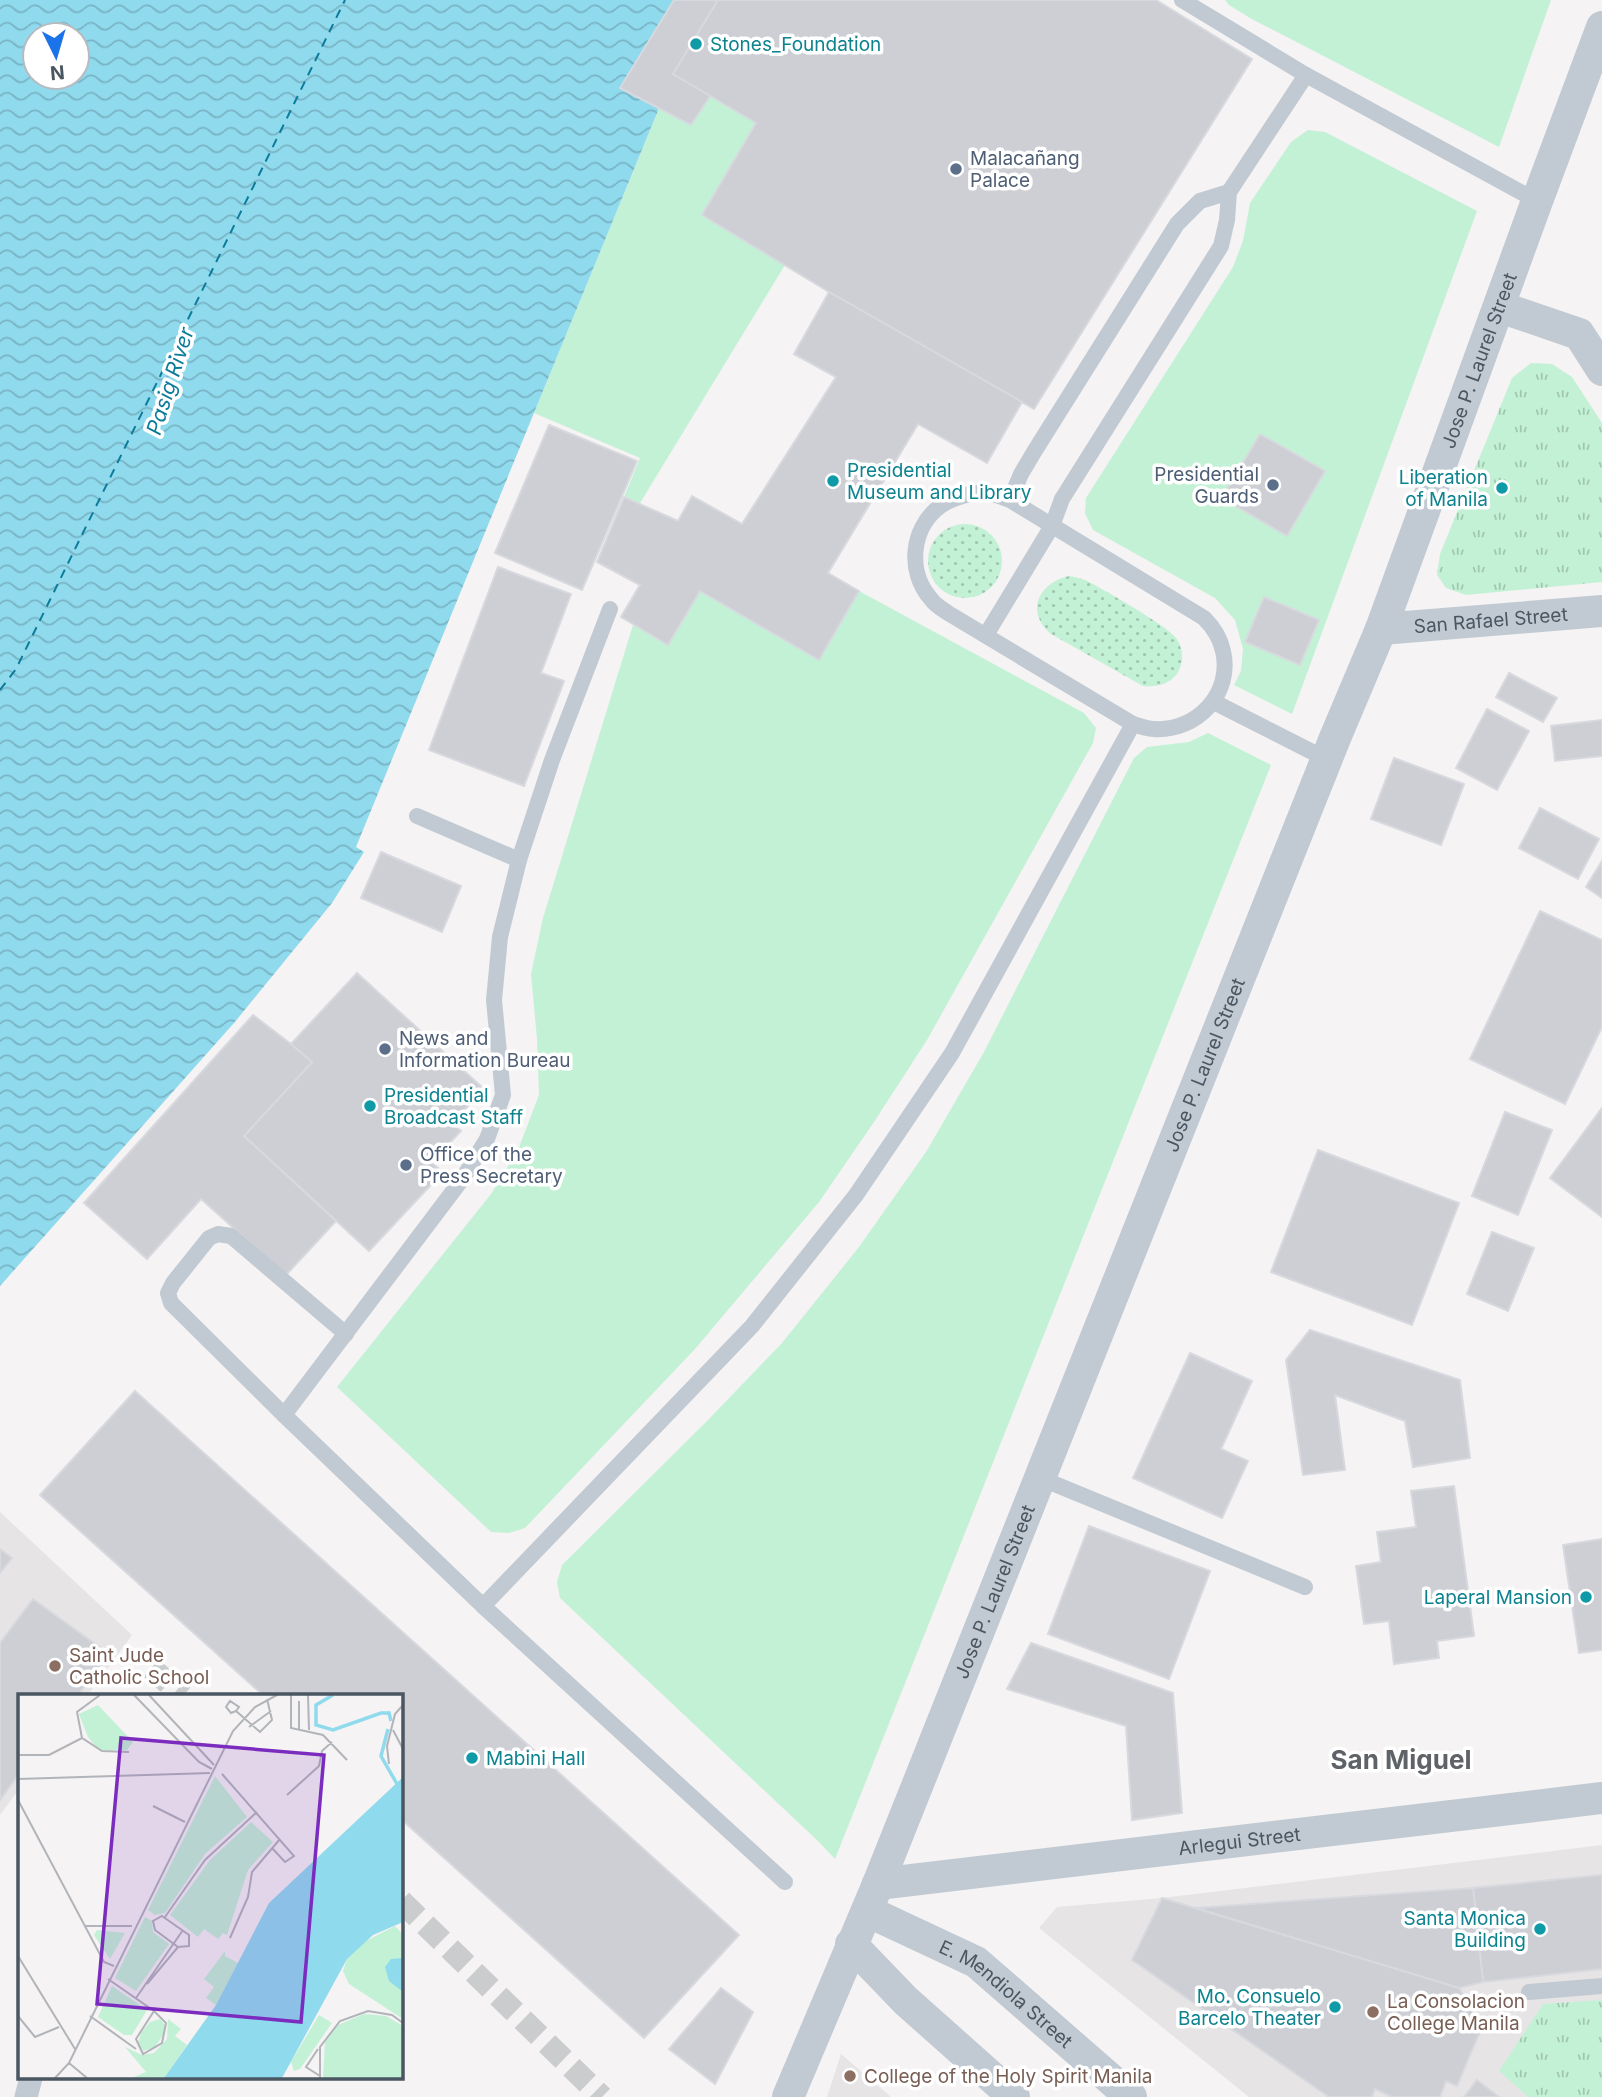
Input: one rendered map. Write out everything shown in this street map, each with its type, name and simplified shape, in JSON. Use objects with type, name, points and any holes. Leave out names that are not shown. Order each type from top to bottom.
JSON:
[{"type":"street","name":"Jose P. Laurel Street","points":[[788,2097],[872,1898],[1326,759],[1381,629],[1602,27]]},
{"type":"street","points":[[1500,307],[1579,334],[1602,370]]},
{"type":"street","name":"San Rafael Street","points":[[1381,629],[1602,611]]},
{"type":"street","name":"Arlegui Street","points":[[872,1898],[1602,1798]]},
{"type":"street","name":"E. Mendiola Street","points":[[872,1898],[976,1962],[1131,2097]]},
{"type":"street","points":[[851,1944],[906,2001],[1014,2097]]},
{"type":"street","points":[[26,2097],[31,2080]]},
{"type":"lane","points":[[1182,0],[1306,75],[1537,201]]},
{"type":"lane","points":[[986,635],[1052,526],[1062,499],[1221,246],[1227,220],[1229,192],[1306,75]]},
{"type":"lane","points":[[1010,500],[1034,452],[1178,224],[1200,201],[1229,192]]},
{"type":"lane","points":[[974,493],[1010,500],[1052,526],[1204,618],[1216,632],[1223,651],[1225,670],[1221,689],[1214,702],[1195,720],[1175,728],[1153,729],[1133,724],[948,613],[931,600],[919,581],[914,560],[917,538],[927,518],[956,497],[974,493]]},
{"type":"lane","points":[[284,1415],[463,1178],[487,1139],[503,1096],[494,1000],[500,937],[519,860],[552,760],[610,608]]},
{"type":"lane","points":[[1214,702],[1326,759]]},
{"type":"lane","points":[[483,1605],[752,1326],[856,1195],[952,1053],[1133,724]]},
{"type":"lane","points":[[417,816],[519,860]]},
{"type":"lane","points":[[346,1334],[231,1236],[218,1234],[209,1238],[173,1283],[169,1293],[171,1303],[284,1415],[483,1605],[785,1882]]},
{"type":"lane","points":[[1040,1478],[1305,1587]]},
{"type":"lane","points":[[1530,1992],[1602,1986]]},
{"type":"shaded area","name":"Saint Jude Catholic School","points":[[0,1512],[132,1635],[88,1694],[18,1694],[18,1790],[0,1815]]},
{"type":"shaded area","name":"La Consolacion College Manila","points":[[1602,1845],[1602,2097],[1249,2097],[1039,1928],[1057,1907],[1162,1898]]},
{"type":"shaded area","name":"College of the Holy Spirit Manila","points":[[841,2054],[891,2097],[827,2097]]},
{"type":"green space","points":[[1225,0],[1551,0],[1499,147],[1250,18]]},
{"type":"green space","points":[[673,74],[756,123],[703,215],[785,265],[640,503],[624,497],[640,458],[534,413]]},
{"type":"green space","points":[[1308,130],[1325,132],[1477,211],[1292,714],[1234,685],[1241,671],[1243,649],[1235,620],[1215,598],[1093,530],[1085,513],[1086,498],[1233,267],[1243,241],[1250,203],[1291,142]]},
{"type":"green space","points":[[1531,363],[1552,364],[1572,377],[1602,423],[1602,582],[1466,595],[1446,588],[1437,575],[1440,554],[1512,378]]},
{"type":"green space","points":[[965,524],[979,527],[991,535],[999,547],[1002,561],[999,575],[991,587],[979,595],[965,598],[951,595],[939,587],[931,575],[928,561],[931,547],[939,535],[951,527]]},
{"type":"green space","points":[[1069,576],[1105,590],[1171,633],[1179,642],[1182,651],[1177,674],[1162,684],[1143,686],[1051,634],[1038,617],[1039,599],[1049,585]]},
{"type":"green space","points":[[700,591],[818,660],[859,591],[1084,713],[1096,728],[1093,743],[927,1040],[819,1202],[695,1349],[525,1528],[509,1533],[491,1532],[337,1387],[491,1194],[518,1150],[539,1095],[531,974],[543,918],[633,625],[668,645]]},
{"type":"green space","points":[[1208,733],[1271,765],[835,1859],[560,1598],[557,1582],[562,1565],[782,1343],[859,1247],[926,1152],[984,1052],[1134,758],[1147,747],[1189,742]]},
{"type":"green space","points":[[1602,2000],[1602,2097],[1528,2097],[1499,2071],[1543,2004]]},
{"type":"water","name":"Pasig River","points":[[0,0],[718,0],[673,74],[356,847],[364,852],[332,903],[234,1023],[0,1286]]},
{"type":"building","name":"Stones_Foundation","points":[[674,0],[774,0],[691,125],[620,88]]},
{"type":"building","name":"Malacañang Palace","points":[[718,0],[1156,0],[1252,59],[1034,409],[829,292],[702,215],[756,123],[673,74]]},
{"type":"building","points":[[829,292],[1022,402],[987,463],[918,424],[828,573],[859,591],[819,660],[700,591],[668,645],[621,617],[640,585],[597,562],[624,497],[678,521],[692,496],[742,524],[836,377],[794,354]]},
{"type":"building","points":[[549,425],[637,461],[582,590],[495,553]]},
{"type":"building","name":"Presidential Guards","points":[[1260,434],[1325,471],[1287,536],[1222,498]]},
{"type":"building","points":[[498,567],[571,594],[541,673],[564,681],[524,786],[429,750]]},
{"type":"building","points":[[1264,597],[1319,620],[1300,665],[1245,642]]},
{"type":"building","points":[[1509,673],[1557,698],[1543,722],[1496,697]]},
{"type":"building","points":[[1487,709],[1529,731],[1497,790],[1456,768]]},
{"type":"building","points":[[1602,720],[1602,756],[1555,761],[1551,726]]},
{"type":"building","points":[[1394,758],[1464,784],[1441,845],[1371,819]]},
{"type":"building","points":[[1540,808],[1599,839],[1578,879],[1519,848]]},
{"type":"building","points":[[381,852],[461,886],[442,932],[361,898]]},
{"type":"building","points":[[1602,861],[1602,898],[1586,887]]},
{"type":"building","points":[[1540,911],[1602,940],[1602,1027],[1565,1104],[1470,1059]]},
{"type":"building","name":"Presidential Broadcast Staff","points":[[357,973],[484,1089],[452,1123],[461,1131],[431,1162],[443,1172],[369,1251],[244,1136],[312,1062],[291,1044]]},
{"type":"building","points":[[253,1015],[312,1062],[244,1136],[336,1221],[286,1275],[201,1199],[147,1259],[84,1203]]},
{"type":"building","points":[[1602,1108],[1602,1217],[1550,1178]]},
{"type":"building","points":[[1505,1112],[1552,1130],[1518,1215],[1472,1196]]},
{"type":"building","points":[[1318,1150],[1459,1203],[1412,1325],[1271,1272]]},
{"type":"building","points":[[1492,1232],[1534,1248],[1508,1311],[1467,1294]]},
{"type":"building","points":[[1310,1330],[1460,1380],[1470,1458],[1413,1467],[1405,1421],[1335,1395],[1345,1470],[1303,1475],[1286,1360]]},
{"type":"building","points":[[1190,1353],[1252,1381],[1221,1449],[1248,1461],[1222,1518],[1133,1478]]},
{"type":"building","name":"Mabini Hall","points":[[135,1391],[739,1935],[644,2038],[402,1820],[402,1694],[262,1694],[40,1495]]},
{"type":"building","points":[[1454,1486],[1474,1636],[1437,1641],[1439,1658],[1394,1664],[1389,1621],[1364,1624],[1356,1566],[1381,1562],[1377,1532],[1416,1527],[1411,1491]]},
{"type":"building","points":[[1089,1526],[1210,1571],[1169,1679],[1048,1634]]},
{"type":"building","name":"Laperal Mansion","points":[[1602,1539],[1602,1650],[1579,1653],[1563,1545]]},
{"type":"building","points":[[0,1549],[12,1558],[0,1573]]},
{"type":"building","points":[[33,1599],[109,1654],[79,1694],[18,1694],[18,1775],[0,1800],[0,1643]]},
{"type":"building","points":[[1031,1643],[1173,1693],[1182,1813],[1132,1820],[1126,1726],[1007,1689]]},
{"type":"building","name":"Santa Monica Building","points":[[1602,1875],[1602,1969],[1483,1982],[1473,1888]]},
{"type":"building","points":[[1473,1888],[1483,1982],[1459,1988],[1195,1908]]},
{"type":"building","name":"Mo. Consuelo Barcelo Theater","points":[[1162,1898],[1459,1988],[1482,2027],[1457,2086],[1446,2081],[1440,2097],[1392,2097],[1375,2089],[1372,2097],[1329,2097],[1132,1960]]},
{"type":"building","points":[[721,1988],[753,2012],[715,2084],[669,2049]]},
{"type":"building","points":[[1477,2080],[1499,2097],[1464,2097]]},
{"type":"ferry route","points":[[0,690],[16,669],[345,0]]},
{"type":"tunnel","points":[[151,1668],[181,1694]]},
{"type":"tunnel","points":[[402,1902],[602,2097]]},
{"type":"place","name":"Stones_Foundation","points":[[696,44]]},
{"type":"place","name":"Malacañang Palace","points":[[956,169]]},
{"type":"place","name":"Presidential Museum and Library","points":[[833,481]]},
{"type":"place","name":"Presidential Guards","points":[[1273,485]]},
{"type":"place","name":"Liberation of Manila","points":[[1502,488]]},
{"type":"place","name":"News and Information Bureau","points":[[385,1049]]},
{"type":"place","name":"Presidential Broadcast Staff","points":[[370,1106]]},
{"type":"place","name":"Office of the Press Secretary","points":[[406,1165]]},
{"type":"place","name":"Laperal Mansion","points":[[1586,1597]]},
{"type":"place","name":"Saint Jude Catholic School","points":[[55,1666]]},
{"type":"place","name":"Mabini Hall","points":[[472,1758]]},
{"type":"place","name":"Santa Monica Building","points":[[1540,1929]]},
{"type":"place","name":"Mo. Consuelo Barcelo Theater","points":[[1335,2007]]},
{"type":"place","name":"La Consolacion College Manila","points":[[1373,2012]]},
{"type":"place","name":"College of the Holy Spirit Manila","points":[[850,2076]]},
{"type":"district","name":"San Miguel","points":[[1401,1759]]}]
